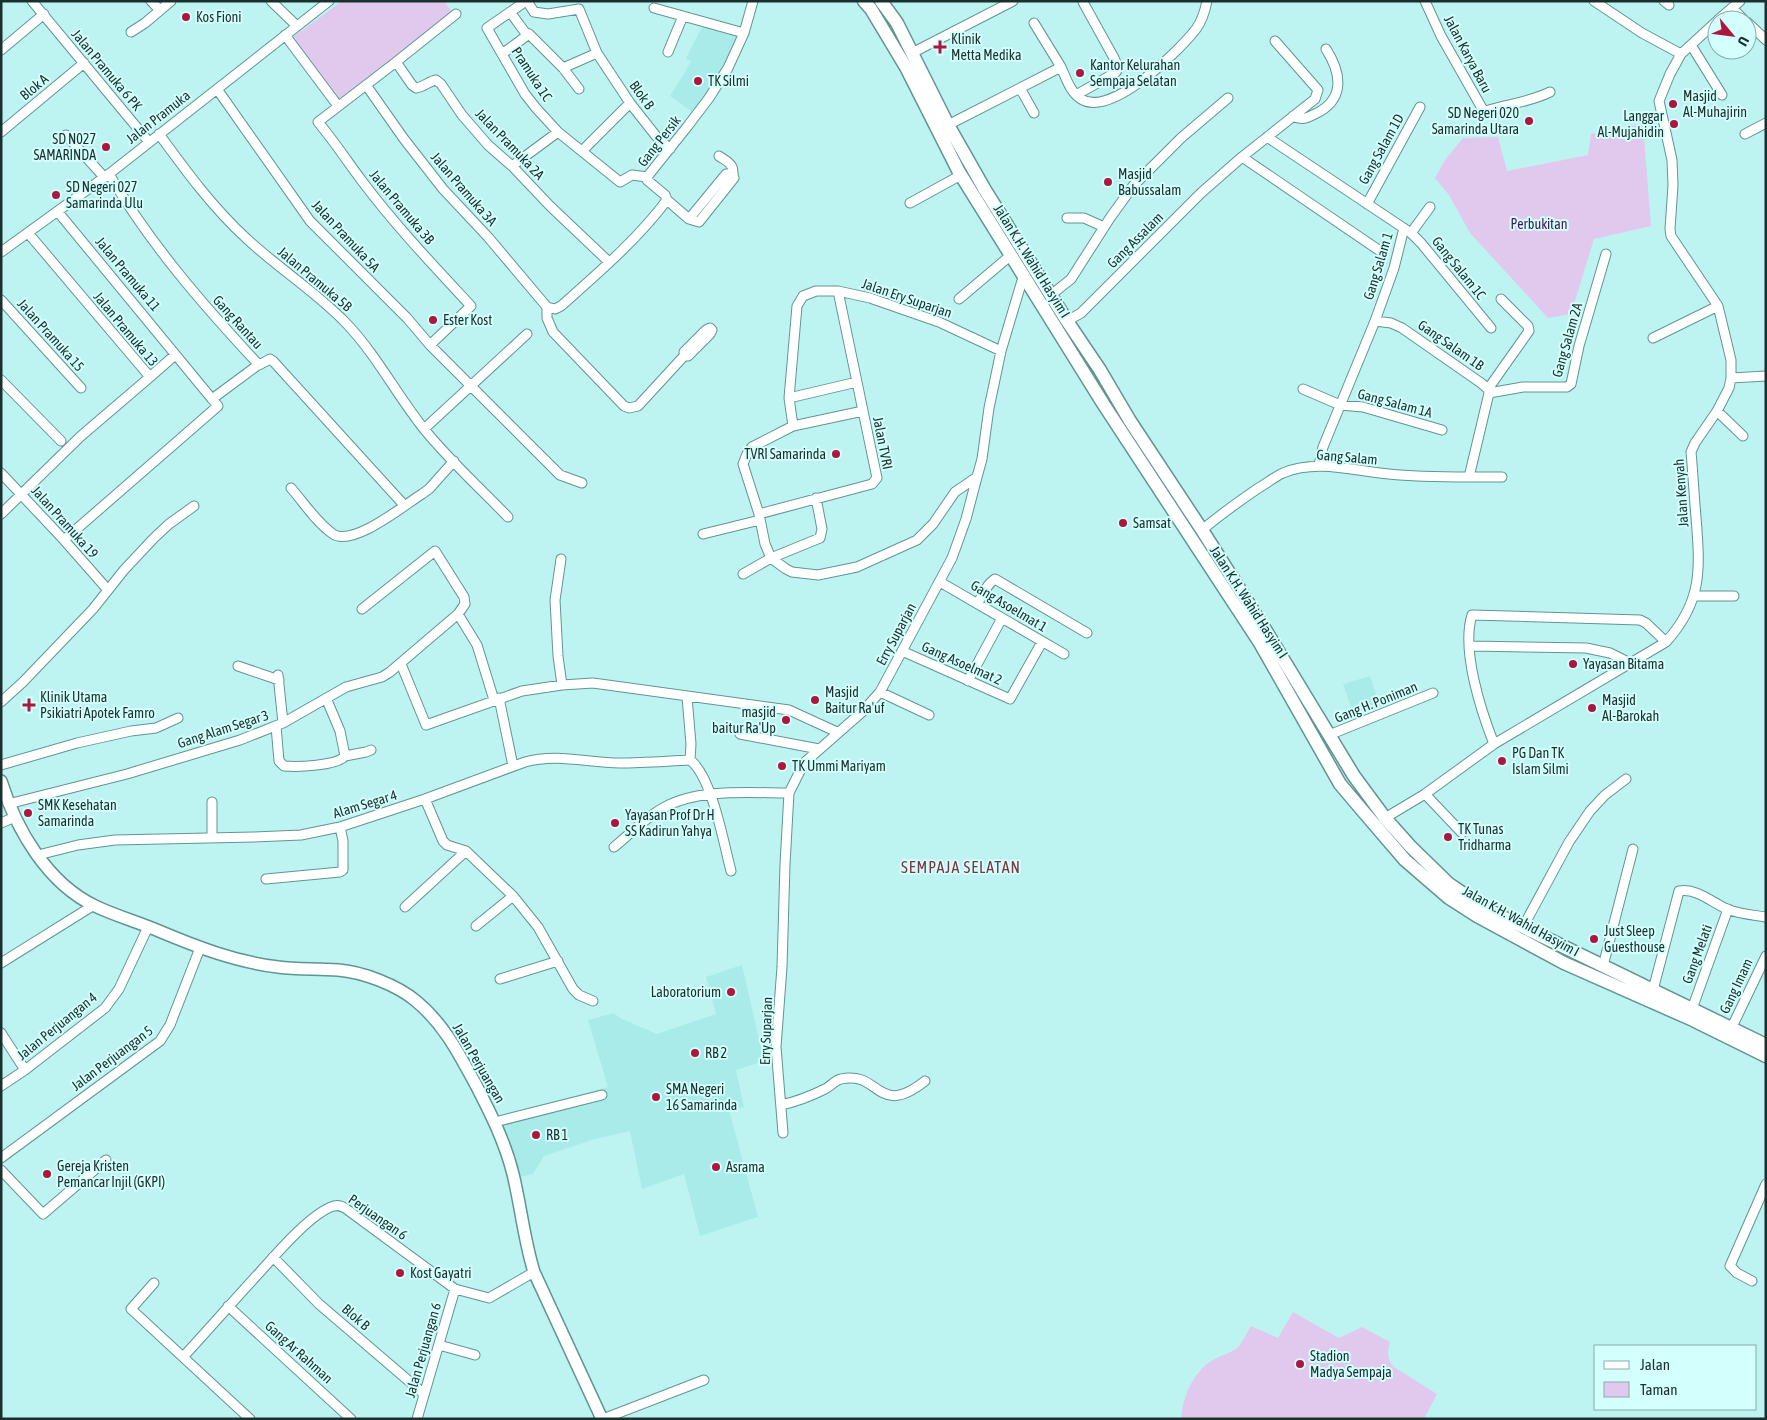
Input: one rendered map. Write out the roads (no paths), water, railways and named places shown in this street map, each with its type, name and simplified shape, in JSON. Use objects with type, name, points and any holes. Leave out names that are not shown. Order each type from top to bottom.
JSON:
[{"type":"main road","name":"Jalan K.H. Wahid Hasyim I","points":[[864,1],[871,9],[901,60],[961,175],[1104,405],[1260,643],[1340,784],[1405,860],[1449,898],[1477,916],[1564,962],[1594,967],[1653,990],[1766,1045]]},
{"type":"main road","name":"Jalan K.H. Wahid Hasyim I","points":[[880,1],[896,23],[948,125],[985,190],[1114,395],[1202,530],[1354,776],[1386,818],[1410,846],[1450,884],[1486,909],[1571,950],[1594,967],[1693,1020],[1766,1056]]},
{"type":"main road","points":[[1104,405],[1114,395]]},
{"type":"main road","points":[[1340,784],[1354,776]]},
{"type":"main road","points":[[1564,962],[1571,950]]},
{"type":"street","name":"Jalan Pramuka 6 PK","points":[[32,1],[149,142]]},
{"type":"street","points":[[151,1],[160,10]]},
{"type":"street","points":[[131,32],[145,24],[171,1]]},
{"type":"street","points":[[271,1],[297,26]]},
{"type":"street","name":"Jalan Pramuka","points":[[1,252],[58,212],[329,1]]},
{"type":"street","points":[[526,1],[510,12],[527,35],[530,34],[563,68],[579,89]]},
{"type":"street","name":"Blok B","points":[[526,1],[534,12],[548,14],[579,9],[596,53],[630,103],[656,136],[670,149]]},
{"type":"street","name":"Gang Persik","points":[[719,156],[730,164],[734,178],[699,222],[689,219],[666,200],[665,195],[648,180],[647,176],[709,98],[723,76],[744,33],[753,1]]},
{"type":"street","points":[[912,53],[996,5],[1013,1]]},
{"type":"street","points":[[1034,23],[1076,95],[1082,100],[1092,102],[1104,101],[1136,86],[1168,59],[1196,28],[1208,1]]},
{"type":"street","name":"Jalan Karya Baru","points":[[1424,1],[1484,111],[1516,102],[1534,100],[1550,92]]},
{"type":"street","points":[[1594,1],[1642,33],[1681,54]]},
{"type":"street","name":"Jalan Kenyah","points":[[1732,8],[1740,1]]},
{"type":"street","points":[[1076,95],[1116,73],[1118,69],[1118,65],[1084,2]]},
{"type":"street","points":[[654,8],[744,33]]},
{"type":"street","name":"Pramuka 1C","points":[[510,12],[486,28],[525,94],[558,132],[620,182],[632,175],[647,176]]},
{"type":"street","points":[[1,50],[44,14]]},
{"type":"street","points":[[285,35],[338,106],[456,14]]},
{"type":"street","points":[[668,52],[683,16]]},
{"type":"street","name":"Jalan Kenyah","points":[[1386,818],[1425,794],[1494,744],[1632,664],[1666,642],[1680,626],[1695,596],[1699,566],[1691,452],[1729,388],[1731,360],[1718,306],[1671,236],[1672,160],[1659,108],[1659,101],[1681,54],[1707,31]]},
{"type":"street","points":[[502,54],[527,35]]},
{"type":"street","name":"Gang Assalam","points":[[1067,321],[1081,313],[1202,193],[1242,157],[1314,98],[1318,90],[1275,41]]},
{"type":"street","points":[[1691,45],[1722,95]]},
{"type":"street","points":[[1293,116],[1297,119],[1305,119],[1318,113],[1330,105],[1337,95],[1337,75],[1334,63],[1326,50]]},
{"type":"street","points":[[563,68],[596,53]]},
{"type":"street","name":"Jalan Pramuka 2A","points":[[396,62],[416,88],[436,80],[441,84],[462,115],[488,145],[512,166],[550,206],[609,262]]},
{"type":"street","name":"Blok A","points":[[1,132],[84,63]]},
{"type":"street","points":[[948,125],[1061,67]]},
{"type":"street","name":"Jalan Pramuka 3A","points":[[366,85],[443,190],[488,237],[547,307]]},
{"type":"street","points":[[1020,88],[1034,114]]},
{"type":"street","name":"Jalan Pramuka 5A","points":[[217,89],[310,221],[560,475],[582,483]]},
{"type":"street","points":[[1051,295],[1071,279],[1133,186],[1181,138],[1228,98]]},
{"type":"street","points":[[582,151],[630,103]]},
{"type":"street","name":"Jalan Pramuka 3B","points":[[338,106],[318,122],[408,239],[470,306],[430,345]]},
{"type":"street","name":"Gang Salam 1D","points":[[1367,204],[1420,107]]},
{"type":"street","points":[[1745,134],[1766,123]]},
{"type":"street","points":[[512,166],[558,132]]},
{"type":"street","name":"Gang Rantau","points":[[66,134],[106,175],[189,287],[228,333],[258,365],[266,360],[270,359],[273,361],[404,505]]},
{"type":"street","name":"Jalan Pramuka 5B","points":[[159,134],[192,179],[229,221],[247,239],[320,298],[346,323],[382,367],[424,429],[508,517]]},
{"type":"street","name":"Gang Salam 1","points":[[1267,137],[1408,230],[1376,321],[1323,447],[1319,466]]},
{"type":"street","points":[[1242,157],[1384,253]]},
{"type":"street","points":[[910,203],[961,175]]},
{"type":"street","points":[[666,200],[632,240],[561,306],[555,309],[547,307],[547,318],[553,332],[624,406],[629,408],[638,406],[684,356]]},
{"type":"street","points":[[1408,230],[1430,207]]},
{"type":"street","name":"Jalan Pramuka 11","points":[[58,212],[218,406],[64,540]]},
{"type":"street","points":[[1067,218],[1084,218],[1104,227]]},
{"type":"street","name":"Gang Salam 1C","points":[[1408,230],[1422,243],[1490,328]]},
{"type":"street","name":"Jalan Pramuka 13","points":[[1,514],[81,436],[150,378],[28,233]]},
{"type":"street","name":"Gang Salam 2A","points":[[1489,391],[1524,387],[1567,387],[1571,384],[1579,346],[1606,254]]},
{"type":"street","points":[[959,299],[1011,255]]},
{"type":"street","name":"Erry Suparjan","points":[[783,1133],[776,1047],[782,967],[789,793],[800,766],[862,712],[880,692],[952,558],[982,459],[988,408],[1001,351],[1024,274]]},
{"type":"street","name":"Jalan Ery Suparjan","points":[[793,426],[789,398],[797,306],[804,296],[816,291],[838,291],[870,298],[930,318],[1001,351]]},
{"type":"street","name":"Jalan TVRI","points":[[704,534],[816,498],[872,484],[876,481],[877,478],[858,382],[838,291]]},
{"type":"street","points":[[1501,299],[1528,326],[1529,331],[1489,391],[1469,477],[1502,477]]},
{"type":"street","name":"Jalan Pramuka 15","points":[[1,300],[80,388]]},
{"type":"street","points":[[1653,338],[1718,306]]},
{"type":"street","name":"Gang Salam 1B","points":[[1376,321],[1391,323],[1402,328],[1441,354],[1489,391]]},
{"type":"street","points":[[424,429],[527,334]]},
{"type":"street","points":[[150,378],[175,355]]},
{"type":"street","points":[[212,399],[258,365]]},
{"type":"street","points":[[1731,378],[1766,376]]},
{"type":"street","points":[[1,380],[61,441]]},
{"type":"street","points":[[789,398],[858,382]]},
{"type":"street","name":"Gang Salam 1A","points":[[1303,389],[1340,404],[1363,407],[1442,430]]},
{"type":"street","points":[[863,411],[793,426],[752,446],[746,454],[743,464],[760,517],[765,544],[771,558],[786,569],[792,572],[818,575],[857,567],[917,540],[934,524],[955,492],[977,477]]},
{"type":"street","points":[[1717,411],[1743,436]]},
{"type":"street","points":[[291,488],[326,528],[338,537],[345,538],[365,531],[429,489],[454,461]]},
{"type":"street","name":"Gang Salam","points":[[1202,530],[1232,506],[1284,472],[1319,466],[1383,474],[1448,478],[1469,477]]},
{"type":"street","name":"Jalan Pramuka 19","points":[[2,475],[64,540],[108,590]]},
{"type":"street","points":[[742,574],[771,558],[820,538],[822,529],[816,498]]},
{"type":"street","points":[[1,702],[24,682],[93,609],[154,538],[169,524],[194,506]]},
{"type":"street","name":"Gang Alam Segar 3","points":[[8,804],[136,771],[240,740],[279,725],[346,687],[382,677],[401,664],[458,614],[465,604],[464,597],[435,552],[362,609]]},
{"type":"street","points":[[561,559],[555,600],[558,656],[562,684]]},
{"type":"street","points":[[978,603],[995,579],[1087,633]]},
{"type":"street","name":"Gang Asoelmat 1","points":[[940,582],[1064,654]]},
{"type":"street","points":[[1695,596],[1734,596]]},
{"type":"street","points":[[458,614],[477,645],[496,699],[513,766]]},
{"type":"street","points":[[1494,744],[1482,714],[1470,646],[1472,615],[1640,620],[1646,623],[1666,642]]},
{"type":"street","points":[[968,681],[1002,618]]},
{"type":"street","name":"Gang Asoelmat 2","points":[[902,651],[1010,699],[1042,642]]},
{"type":"street","points":[[1470,646],[1586,648],[1610,653],[1632,664]]},
{"type":"street","points":[[401,664],[426,725],[522,691],[562,684],[593,683],[789,710],[838,732]]},
{"type":"street","points":[[238,666],[279,677],[279,761],[282,765],[324,764],[342,760],[345,756],[371,750]]},
{"type":"street","points":[[880,692],[929,715]]},
{"type":"street","name":"Gang H. Poniman","points":[[1329,736],[1433,693]]},
{"type":"street","points":[[687,697],[691,761],[711,795],[731,871]]},
{"type":"street","points":[[326,698],[340,731],[345,756]]},
{"type":"street","points":[[1,765],[77,743],[131,731],[156,728],[178,718]]},
{"type":"street","points":[[740,734],[819,749]]},
{"type":"street","name":"Alam Segar 4","points":[[38,855],[78,844],[115,840],[301,835],[340,827],[425,799],[513,766],[541,758],[620,763],[691,761]]},
{"type":"street","points":[[1522,927],[1569,842],[1590,811],[1605,795],[1626,779]]},
{"type":"street","name":"Jalan Perjuangan","points":[[1,781],[8,804],[38,855],[60,881],[94,905],[200,948],[254,964],[281,968],[340,970],[393,986],[416,1001],[438,1022],[453,1042],[495,1122],[513,1173],[527,1248],[534,1272],[603,1419]]},
{"type":"street","points":[[614,847],[662,808],[687,798],[711,795],[789,793]]},
{"type":"street","points":[[1425,794],[1462,834]]},
{"type":"street","points":[[425,799],[443,842],[466,851],[513,896],[538,926],[578,995],[593,1000]]},
{"type":"street","points":[[212,802],[212,838]]},
{"type":"street","points":[[1,824],[15,817]]},
{"type":"street","points":[[266,879],[343,870],[343,841],[340,827]]},
{"type":"street","points":[[1594,967],[1625,878],[1633,849]]},
{"type":"street","points":[[405,907],[466,851]]},
{"type":"street","points":[[1653,990],[1679,891],[1694,892],[1728,909],[1766,917]]},
{"type":"street","points":[[476,926],[513,896]]},
{"type":"street","points":[[1,963],[94,905]]},
{"type":"street","name":"Gang Melati","points":[[1692,1009],[1728,909]]},
{"type":"street","name":"Jalan Perjuangan 4","points":[[1,1086],[25,1070],[105,1008],[118,989],[148,927]]},
{"type":"street","name":"Jalan Perjuangan 5","points":[[1,1158],[160,1040],[170,1026],[200,948]]},
{"type":"street","name":"Gang Imam","points":[[1731,1029],[1766,956]]},
{"type":"street","points":[[500,979],[558,961]]},
{"type":"street","points":[[1,1033],[25,1070]]},
{"type":"street","points":[[781,1105],[826,1089],[840,1079],[860,1079],[887,1095],[894,1096],[909,1093],[925,1081]]},
{"type":"street","points":[[495,1122],[602,1095]]},
{"type":"street","points":[[1,1170],[43,1214],[106,1160]]},
{"type":"street","points":[[1752,1280],[1733,1270],[1730,1266],[1766,1184]]},
{"type":"street","name":"Perjuangan 6","points":[[183,1358],[273,1257],[311,1221],[330,1208],[341,1206],[455,1289],[489,1298],[534,1272]]},
{"type":"street","name":"Blok B","points":[[273,1257],[319,1304],[424,1394]]},
{"type":"street","points":[[154,1283],[131,1309],[250,1419]]},
{"type":"street","name":"Jalan Perjuangan 6","points":[[417,1419],[455,1289]]},
{"type":"street","name":"Gang Ar Rahman","points":[[228,1306],[351,1419]]},
{"type":"street","points":[[439,1345],[475,1355]]},
{"type":"street","points":[[603,1419],[704,1380]]},
{"type":"place","name":"Kos Fioni","points":[[186,17]]},
{"type":"place","name":"Klinik Metta Medika","points":[[940,47]]},
{"type":"place","name":"Kantor Kelurahan Sempaja Selatan","points":[[1080,73]]},
{"type":"place","name":"TK Silmi","points":[[698,81]]},
{"type":"place","name":"Masjid Al-Muhajirin","points":[[1673,104]]},
{"type":"place","name":"SD Negeri 020 Samarinda Utara","points":[[1529,121]]},
{"type":"place","name":"Langgar Al-Mujahidin","points":[[1674,124]]},
{"type":"place","name":"SD N027 SAMARINDA","points":[[106,147]]},
{"type":"place","name":"Masjid Babussalam","points":[[1108,182]]},
{"type":"place","name":"SD Negeri 027 Samarinda Ulu","points":[[56,195]]},
{"type":"place","name":"Ester Kost","points":[[433,320]]},
{"type":"place","name":"TVRI Samarinda","points":[[836,454]]},
{"type":"place","name":"Samsat","points":[[1123,523]]},
{"type":"place","name":"Yayasan Bitama","points":[[1573,664]]},
{"type":"place","name":"Masjid Baitur Ra'uf","points":[[815,700]]},
{"type":"place","name":"Klinik Utama Psikiatri Apotek Famro","points":[[29,705]]},
{"type":"place","name":"Masjid Al-Barokah","points":[[1592,708]]},
{"type":"place","name":"masjid baitur Ra'Up","points":[[786,720]]},
{"type":"place","name":"PG Dan TK Islam Silmi","points":[[1502,761]]},
{"type":"place","name":"TK Ummi Mariyam","points":[[782,766]]},
{"type":"place","name":"SMK Kesehatan Samarinda","points":[[28,813]]},
{"type":"place","name":"Yayasan Prof Dr H SS Kadirun Yahya","points":[[615,823]]},
{"type":"place","name":"TK Tunas Tridharma","points":[[1448,837]]},
{"type":"place","name":"Just Sleep Guesthouse","points":[[1594,939]]},
{"type":"place","name":"Laboratorium","points":[[731,992]]},
{"type":"place","name":"RB 2","points":[[695,1053]]},
{"type":"place","name":"SMA Negeri 16 Samarinda","points":[[656,1097]]},
{"type":"place","name":"RB 1","points":[[536,1135]]},
{"type":"place","name":"Asrama","points":[[716,1167]]},
{"type":"place","name":"Gereja Kristen Pemancar Injil (GKPI)","points":[[47,1174]]},
{"type":"place","name":"Kost Gayatri","points":[[400,1273]]},
{"type":"place","name":"Stadion Madya Sempaja","points":[[1300,1364]]},
{"type":"district","name":"SEMPAJA SELATAN","points":[[961,867]]},
{"type":"park label","name":"Perbukitan","points":[[1539,224]]}]
